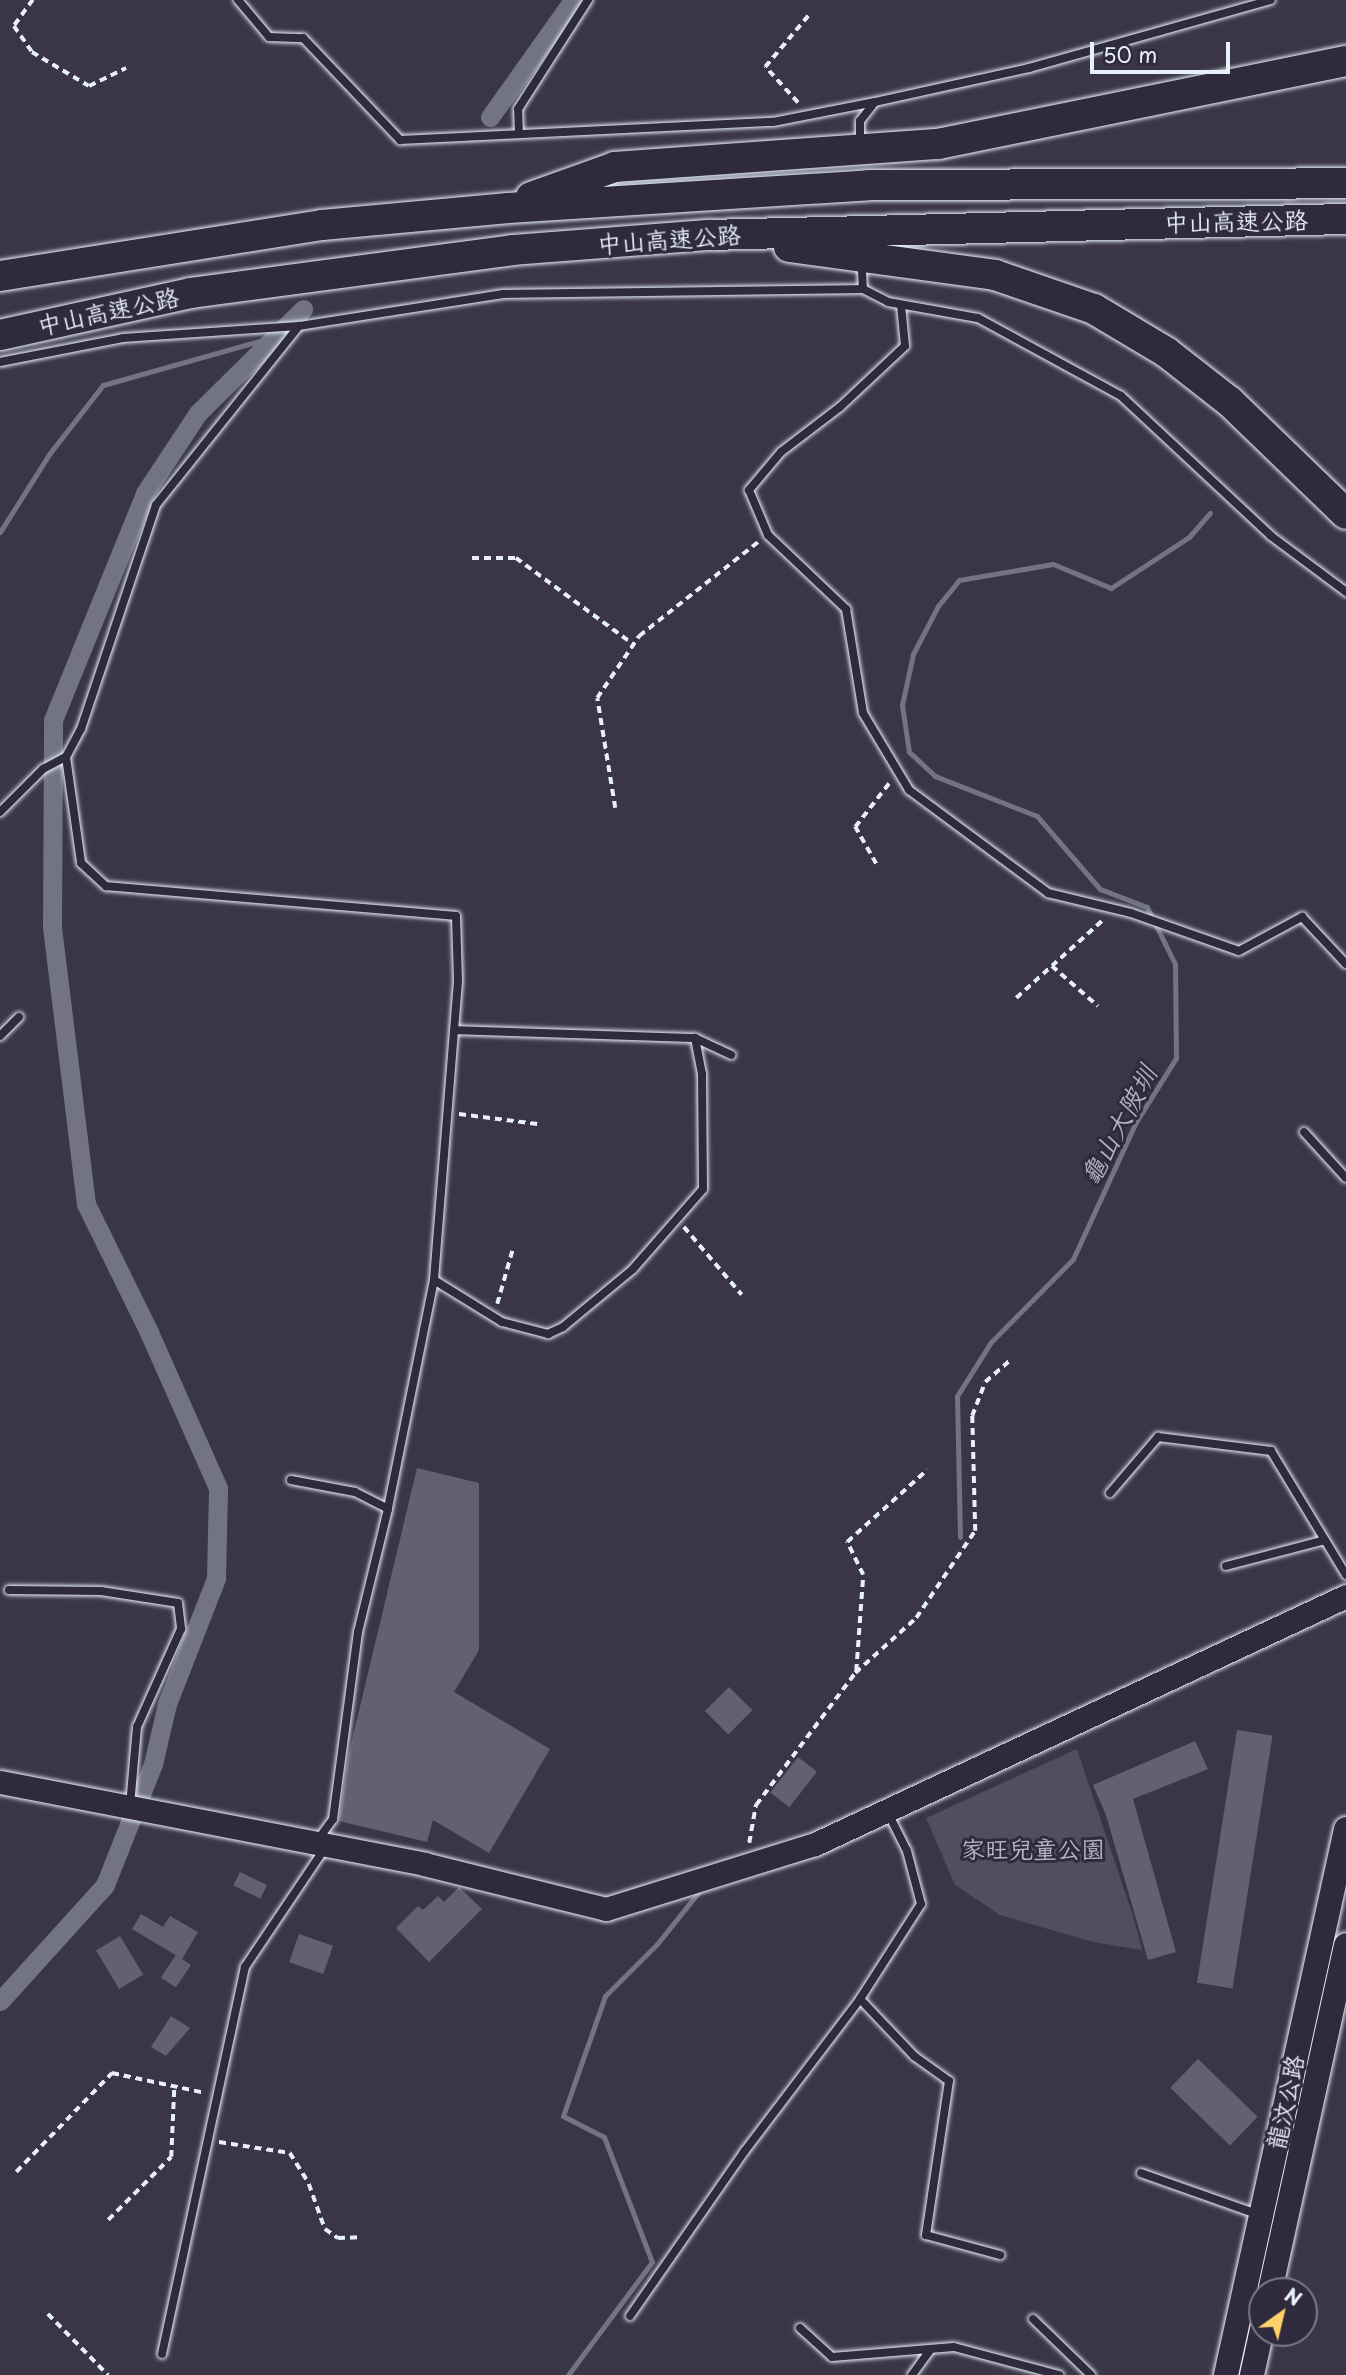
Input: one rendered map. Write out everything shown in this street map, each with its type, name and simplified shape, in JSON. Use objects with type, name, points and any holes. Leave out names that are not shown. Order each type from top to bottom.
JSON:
[{"type":"highway","points":[[497,209],[615,167],[939,144],[1346,61]]},
{"type":"highway","name":"中山高速公路","points":[[0,276],[322,225],[497,209],[869,185],[1346,183]]},
{"type":"highway","name":"中山高速公路","points":[[0,335],[191,293],[513,250],[685,236],[1346,219]]},
{"type":"highway","points":[[685,236],[870,256],[995,275],[1094,309],[1166,352],[1230,402],[1346,514]]},
{"type":"main road","name":"龍汶公路","points":[[1226,2375],[1346,1829]]},
{"type":"main road","name":"龍汶公路","points":[[1273,2277],[1346,1945]]},
{"type":"main road","points":[[1287,2089],[1311,2097]]},
{"type":"main road","points":[[1252,2375],[1258,2347]]},
{"type":"street","points":[[0,1782],[424,1864],[606,1909],[814,1844],[1346,1596]]},
{"type":"lane","points":[[239,0],[269,37],[303,38],[400,140],[773,121],[1029,68],[1271,0]]},
{"type":"lane","points":[[519,134],[518,108],[587,0]]},
{"type":"lane","points":[[860,138],[860,121],[875,102]]},
{"type":"lane","points":[[862,271],[863,289]]},
{"type":"lane","points":[[0,362],[123,338],[298,326],[503,294],[863,289],[901,305],[978,318],[1121,396],[1271,536],[1346,592]]},
{"type":"lane","points":[[901,305],[905,346],[841,407],[781,452],[749,489],[768,535],[846,609],[863,713],[909,790],[1048,893],[1144,917],[1239,951],[1302,917],[1346,964]]},
{"type":"lane","points":[[0,812],[43,769],[66,757],[81,729],[156,505],[298,326]]},
{"type":"lane","points":[[66,757],[81,863],[106,886],[456,916],[455,1030],[434,1280],[388,1508],[358,1632],[333,1819],[321,1844],[245,1967],[162,2354]]},
{"type":"lane","points":[[0,1036],[19,1017]]},
{"type":"lane","points":[[455,1030],[695,1038],[731,1055]]},
{"type":"lane","points":[[434,1280],[493,1317],[548,1334],[564,1327],[633,1269],[675,1217],[703,1189],[702,1074],[695,1038]]},
{"type":"lane","points":[[1304,1132],[1346,1178]]},
{"type":"lane","points":[[1110,1493],[1158,1437],[1270,1451],[1346,1575]]},
{"type":"lane","points":[[291,1480],[355,1492],[388,1508]]},
{"type":"lane","points":[[1226,1566],[1325,1540]]},
{"type":"lane","points":[[9,1590],[101,1591],[178,1603],[181,1629],[137,1727],[136,1810]]},
{"type":"lane","points":[[630,2316],[744,2151],[860,1999],[921,1904],[907,1851],[887,1810]]},
{"type":"lane","points":[[860,1999],[914,2056],[949,2081],[926,2235],[1000,2255]]},
{"type":"lane","points":[[1141,2174],[1261,2215]]},
{"type":"lane","points":[[1032,2319],[1091,2375]]},
{"type":"lane","points":[[800,2328],[832,2357],[954,2347],[1059,2375]]},
{"type":"lane","points":[[912,2375],[931,2348]]},
{"type":"path","points":[[33,0],[14,26],[32,52],[89,86],[126,68]]},
{"type":"path","points":[[808,16],[765,67],[809,115]]},
{"type":"path","points":[[615,808],[597,698],[633,644],[768,535]]},
{"type":"path","points":[[472,558],[516,558],[633,644]]},
{"type":"path","points":[[876,864],[855,827],[898,772]]},
{"type":"path","points":[[1016,998],[1116,909]]},
{"type":"path","points":[[1052,966],[1098,1006]]},
{"type":"path","points":[[450,1112],[537,1124]]},
{"type":"path","points":[[675,1217],[742,1295]]},
{"type":"path","points":[[493,1317],[513,1248]]},
{"type":"path","points":[[744,1866],[756,1805],[855,1673],[916,1618],[975,1531],[972,1416],[985,1382],[1009,1360]]},
{"type":"path","points":[[855,1673],[863,1575],[847,1542],[927,1470]]},
{"type":"path","points":[[16,2172],[112,2073],[174,2088],[217,2094]]},
{"type":"path","points":[[108,2220],[171,2157],[174,2088]]},
{"type":"path","points":[[206,2141],[290,2153],[309,2184],[324,2229],[338,2238],[362,2237]]},
{"type":"path","points":[[48,2314],[107,2375]]},
{"type":"green space","name":"家旺兒童公園","points":[[1077,1749],[1142,1950],[1093,1942],[1000,1915],[955,1885],[926,1818]]},
{"type":"building","points":[[417,1468],[479,1483],[479,1650],[454,1692],[550,1749],[489,1853],[433,1820],[427,1842],[339,1821],[348,1757]]},
{"type":"building","points":[[729,1687],[752,1710],[728,1734],[705,1711]]},
{"type":"building","points":[[1237,1730],[1273,1736],[1233,1988],[1197,1983]]},
{"type":"building","points":[[1195,1741],[1208,1769],[1133,1799],[1176,1952],[1148,1960],[1106,1815],[1093,1785]]},
{"type":"building","points":[[798,1757],[817,1772],[789,1807],[770,1792]]},
{"type":"building","points":[[240,1872],[267,1885],[260,1899],[233,1885]]},
{"type":"building","points":[[459,1887],[482,1909],[429,1962],[396,1928],[418,1906],[423,1910],[438,1896],[444,1902]]},
{"type":"building","points":[[141,1914],[163,1927],[170,1916],[198,1932],[182,1959],[132,1929]]},
{"type":"building","points":[[299,1934],[333,1946],[323,1974],[289,1962]]},
{"type":"building","points":[[120,1936],[143,1975],[119,1989],[96,1950]]},
{"type":"building","points":[[176,1955],[191,1965],[176,1987],[161,1977]]},
{"type":"building","points":[[171,2016],[190,2028],[166,2056],[151,2047]]},
{"type":"building","points":[[1198,2059],[1258,2117],[1230,2145],[1170,2088]]},
{"type":"waterway","points":[[490,117],[573,0]]},
{"type":"waterway","points":[[0,2001],[105,1885],[153,1764],[167,1704],[216,1578],[218,1488],[149,1332],[86,1204],[52,927],[53,720],[145,493],[198,413],[303,309]]},
{"type":"waterway","points":[[0,532],[50,453],[103,385],[277,336]]},
{"type":"waterway","name":"龜山大陂圳","points":[[960,1537],[957,1396],[991,1342],[1073,1259],[1136,1122],[1176,1058],[1175,964],[1147,907],[1100,889],[1037,816],[935,776],[909,752],[902,705],[913,654],[938,606],[959,580],[1053,564],[1111,588],[1189,537],[1210,513]]},
{"type":"waterway","name":"龜山大陂圳","points":[[568,2375],[652,2262],[604,2137],[563,2116],[605,1996],[657,1944],[701,1889]]}]
